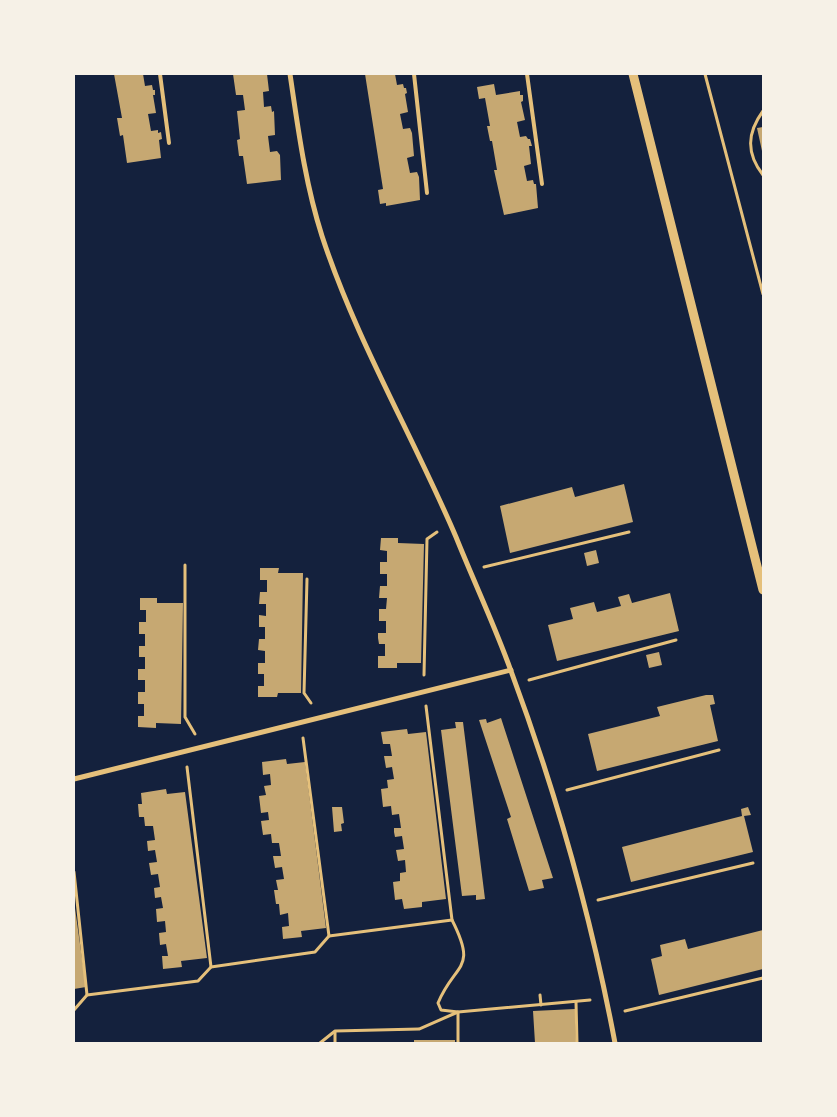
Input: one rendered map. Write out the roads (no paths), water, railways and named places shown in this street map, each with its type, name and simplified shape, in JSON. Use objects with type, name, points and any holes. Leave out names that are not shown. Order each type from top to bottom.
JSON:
[{"type":"street","points":[[290,74],[305,172],[322,235],[346,300],[450,524],[516,683],[553,794],[585,903],[616,1043]]},
{"type":"street","points":[[633,74],[763,590]]},
{"type":"street","points":[[74,779],[511,670]]},
{"type":"lane","points":[[160,74],[168,143]]},
{"type":"lane","points":[[414,74],[427,193]]},
{"type":"lane","points":[[527,74],[542,184]]}]
